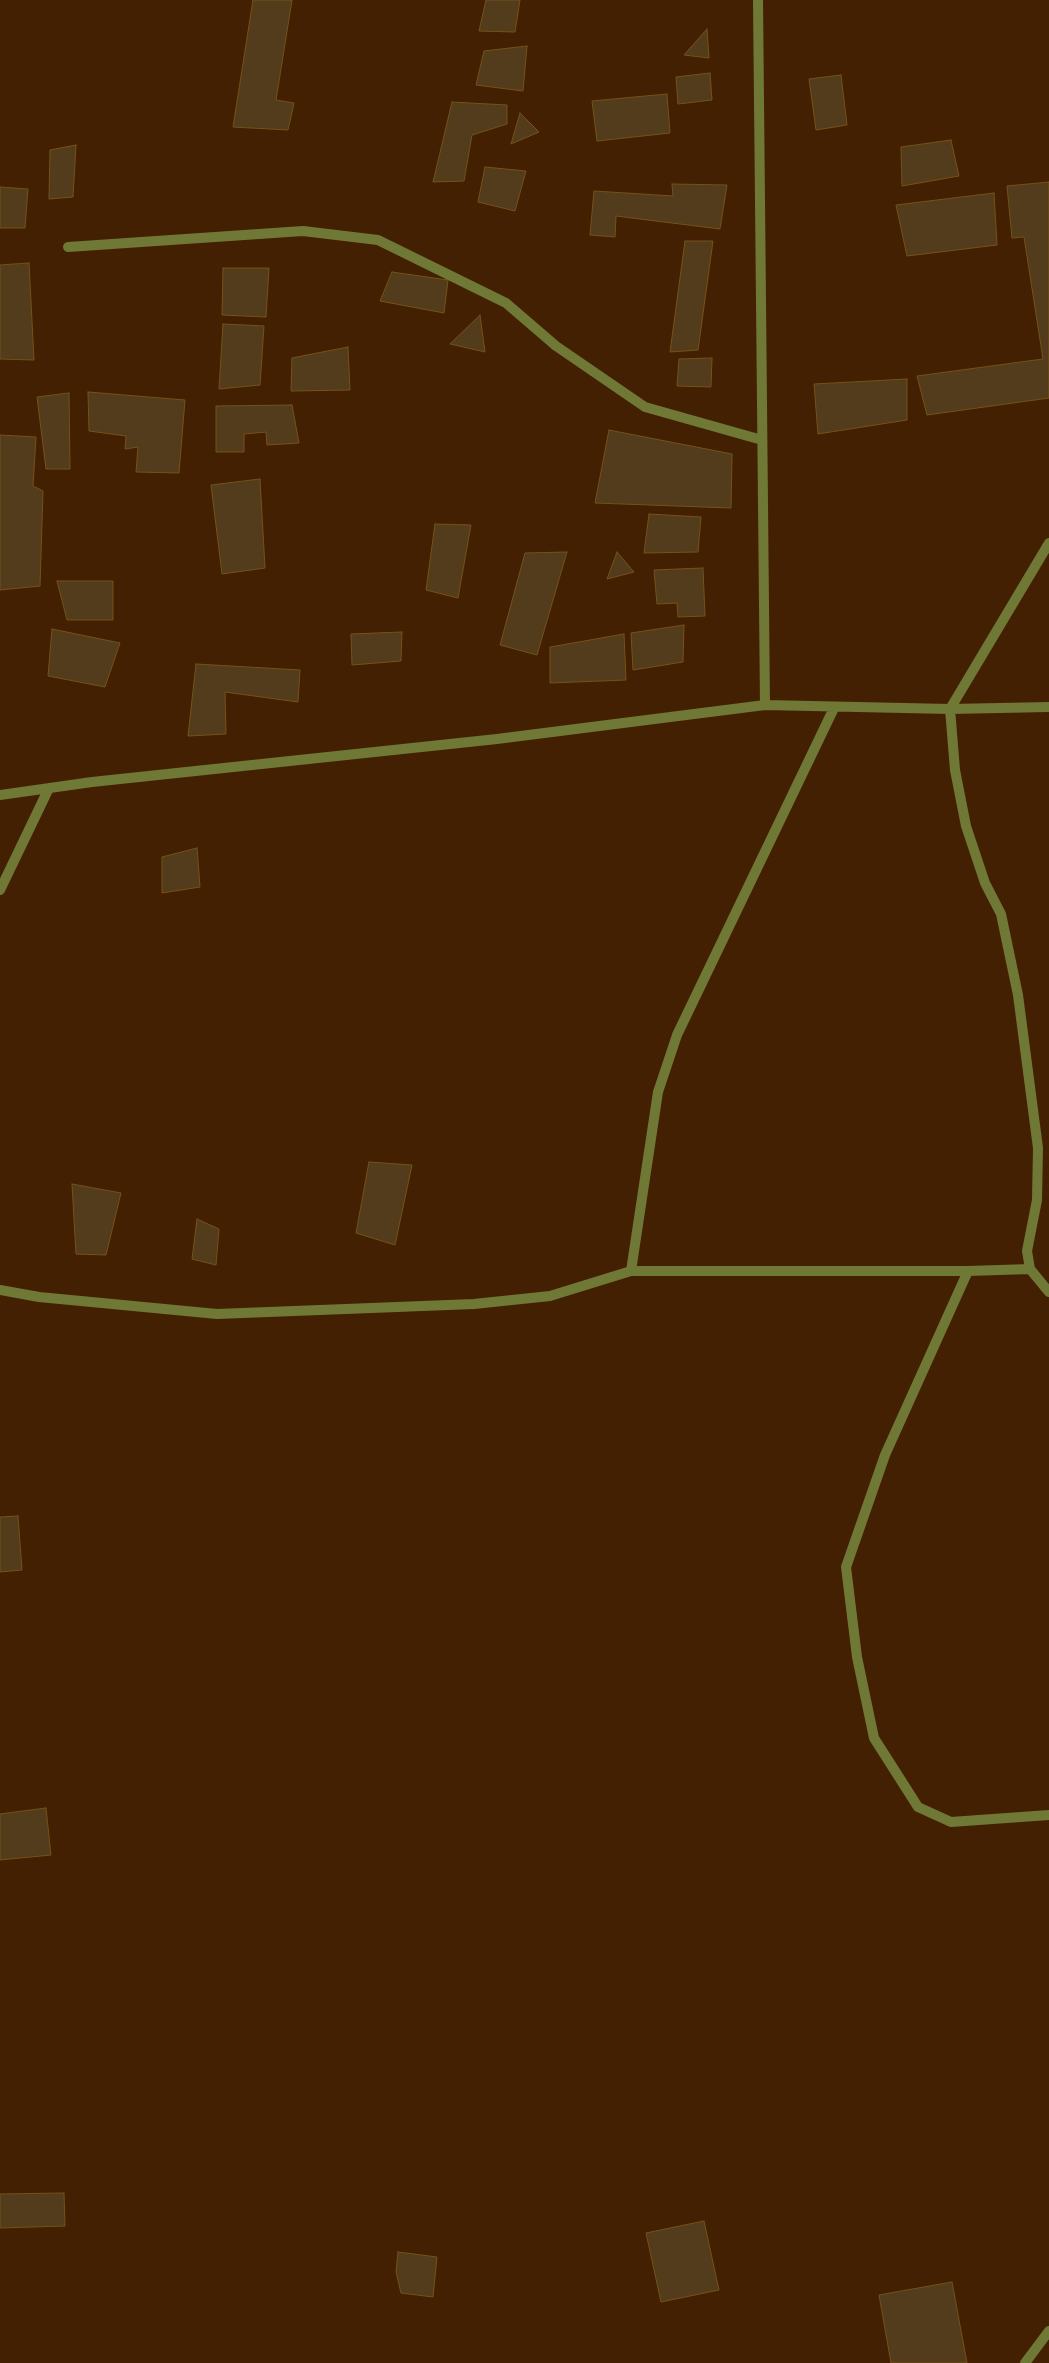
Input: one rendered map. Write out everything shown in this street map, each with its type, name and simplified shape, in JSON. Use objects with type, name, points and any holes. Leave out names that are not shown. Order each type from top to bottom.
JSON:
[{"type":"street","points":[[758,0],[765,705]]},
{"type":"street","points":[[68,247],[303,231],[378,240],[506,303],[556,346],[645,407],[762,440]]},
{"type":"street","points":[[1049,544],[950,709],[955,770],[966,826],[985,883],[1001,914],[1018,995],[1038,1148],[1037,1200],[1027,1251],[1030,1269],[1049,1292]]},
{"type":"street","points":[[0,795],[49,788],[497,739],[765,705],[834,708],[950,709],[1049,707]]},
{"type":"street","points":[[631,1271],[658,1092],[677,1035],[834,708]]},
{"type":"street","points":[[0,890],[49,788]]},
{"type":"street","points":[[0,1290],[39,1297],[217,1314],[474,1304],[542,1297],[631,1271],[968,1271],[1030,1269]]},
{"type":"street","points":[[968,1271],[885,1455],[846,1567],[857,1657],[874,1738],[918,1807],[951,1822],[1049,1815]]},
{"type":"street","points":[[1025,2363],[1049,2331]]},
{"type":"building","points":[[253,0],[292,0],[276,100],[294,103],[288,130],[233,127]]},
{"type":"building","points":[[486,0],[520,0],[515,32],[479,31]]},
{"type":"building","points":[[707,29],[709,58],[684,55]]},
{"type":"building","points":[[527,46],[523,91],[476,85],[484,51]]},
{"type":"building","points":[[710,73],[712,100],[678,104],[676,77]]},
{"type":"building","points":[[841,75],[847,125],[816,130],[809,79]]},
{"type":"building","points":[[667,94],[670,133],[597,141],[592,101]]},
{"type":"building","points":[[452,102],[507,105],[507,124],[472,135],[464,181],[433,182]]},
{"type":"building","points":[[520,113],[539,132],[511,144]]},
{"type":"building","points":[[951,140],[959,176],[902,186],[901,147]]},
{"type":"building","points":[[76,145],[73,197],[49,199],[50,150]]},
{"type":"building","points":[[485,167],[526,171],[515,211],[478,202]]},
{"type":"building","points":[[1049,182],[1049,398],[927,415],[917,376],[1043,359],[1024,237],[1012,238],[1007,186]]},
{"type":"building","points":[[672,184],[727,185],[720,229],[616,216],[615,237],[590,235],[594,191],[673,196]]},
{"type":"building","points":[[0,187],[28,189],[25,228],[0,228]]},
{"type":"building","points":[[994,193],[997,245],[907,256],[896,205]]},
{"type":"building","points":[[685,241],[713,241],[698,350],[670,352]]},
{"type":"building","points":[[29,263],[34,360],[0,359],[0,265]]},
{"type":"building","points":[[223,268],[269,268],[266,317],[222,315]]},
{"type":"building","points":[[392,272],[448,280],[444,313],[380,301]]},
{"type":"building","points":[[480,315],[485,352],[450,344]]},
{"type":"building","points":[[223,324],[264,326],[260,385],[219,389]]},
{"type":"building","points":[[348,347],[350,390],[291,391],[292,358]]},
{"type":"building","points":[[712,358],[711,387],[677,386],[679,359]]},
{"type":"building","points":[[907,379],[907,420],[818,434],[814,384]]},
{"type":"building","points":[[88,392],[185,400],[179,473],[136,472],[138,447],[125,449],[126,436],[89,431]]},
{"type":"building","points":[[69,393],[70,469],[46,469],[37,397]]},
{"type":"building","points":[[292,405],[299,443],[267,445],[266,432],[244,434],[244,452],[216,452],[216,406]]},
{"type":"building","points":[[609,430],[732,454],[731,508],[595,503]]},
{"type":"building","points":[[0,435],[36,437],[33,486],[43,491],[40,586],[0,590]]},
{"type":"building","points":[[260,479],[265,568],[222,574],[211,485]]},
{"type":"building","points":[[649,514],[701,517],[698,552],[644,553]]},
{"type":"building","points":[[435,524],[471,525],[458,598],[426,590]]},
{"type":"building","points":[[567,552],[537,655],[500,645],[525,553]]},
{"type":"building","points":[[617,552],[634,572],[607,579]]},
{"type":"building","points":[[703,568],[705,616],[678,617],[677,603],[657,604],[654,570]]},
{"type":"building","points":[[57,581],[113,581],[113,620],[67,620]]},
{"type":"building","points":[[684,625],[683,662],[633,670],[631,633]]},
{"type":"building","points":[[52,629],[120,643],[105,687],[48,676]]},
{"type":"building","points":[[402,632],[401,661],[352,665],[351,634]]},
{"type":"building","points":[[624,634],[626,680],[550,683],[550,647]]},
{"type":"building","points":[[196,664],[300,670],[298,702],[225,692],[226,734],[188,736]]},
{"type":"building","points":[[197,848],[200,887],[162,893],[162,857]]},
{"type":"building","points":[[369,1162],[412,1165],[395,1245],[356,1233]]},
{"type":"building","points":[[72,1184],[121,1193],[106,1255],[76,1254]]},
{"type":"building","points":[[197,1219],[219,1229],[216,1265],[192,1259]]},
{"type":"building","points":[[18,1516],[22,1570],[0,1572],[0,1517]]},
{"type":"building","points":[[46,1808],[51,1855],[0,1860],[0,1814]]},
{"type":"building","points":[[64,2193],[65,2226],[0,2228],[0,2194]]},
{"type":"building","points":[[704,2221],[719,2290],[661,2302],[646,2233]]},
{"type":"building","points":[[398,2252],[437,2257],[433,2297],[401,2293],[396,2272]]},
{"type":"building","points":[[952,2282],[967,2363],[891,2363],[879,2295]]}]
